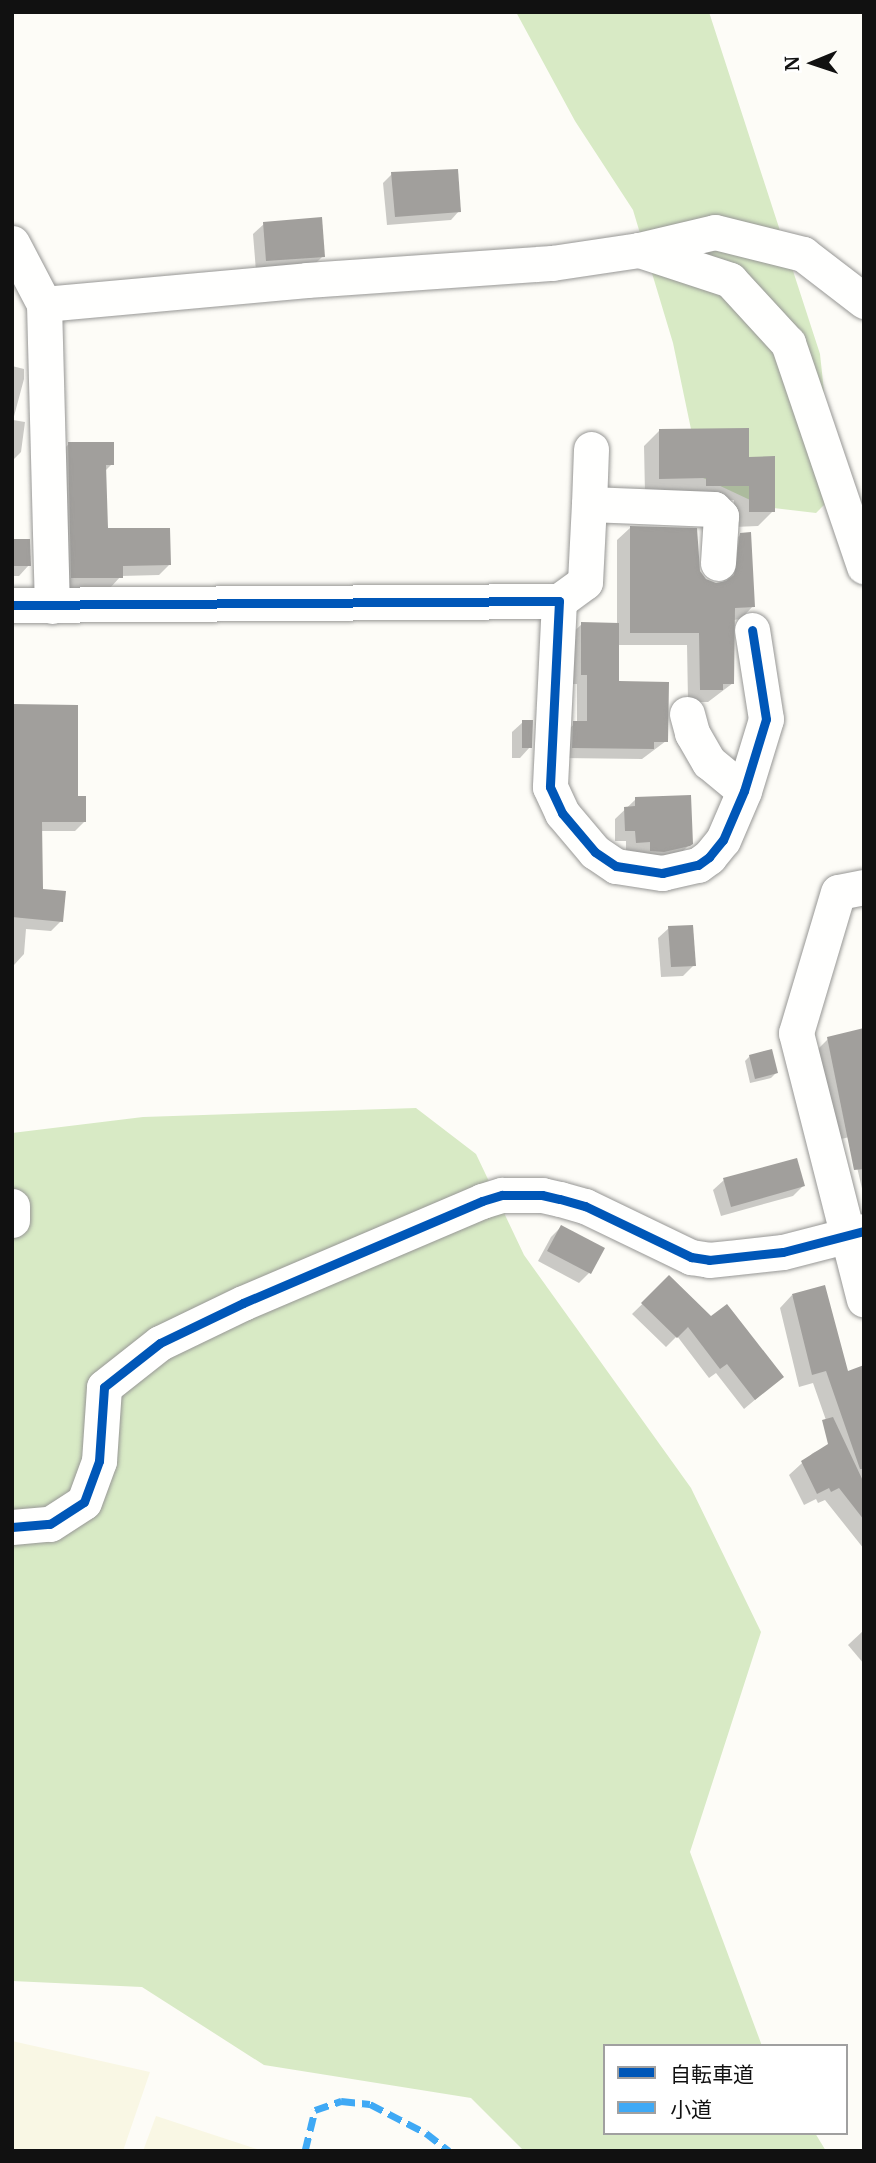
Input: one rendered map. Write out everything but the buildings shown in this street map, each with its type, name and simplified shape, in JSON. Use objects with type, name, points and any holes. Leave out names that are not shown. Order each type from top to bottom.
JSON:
[{"type":"street","points":[[44,304],[307,279],[552,263],[639,250],[715,232],[803,254],[864,301]]},
{"type":"street","points":[[12,243],[44,304],[52,606]]},
{"type":"street","points":[[639,250],[730,280],[788,343],[864,566]]},
{"type":"street","points":[[12,605],[559,601],[585,582],[591,449]]},
{"type":"street","points":[[589,504],[714,509],[721,516],[718,564]]},
{"type":"street","points":[[559,601],[550,787],[562,813],[579,837],[616,866],[643,872],[679,871],[698,865],[709,857],[723,840],[744,791],[766,719],[752,631]]},
{"type":"street","points":[[687,714],[692,733],[709,762],[744,791]]},
{"type":"street","points":[[864,887],[838,892],[796,1034],[855,1233],[864,1299]]},
{"type":"street","points":[[12,1527],[50,1524],[84,1502],[99,1461],[104,1387],[160,1343],[267,1292],[482,1201],[502,1195],[542,1195],[560,1199],[584,1206],[691,1257],[709,1260],[783,1252],[855,1233]]},
{"type":"street","points":[[12,1206],[12,1220]]},
{"type":"shaded area","points":[[12,2041],[150,2072],[123,2151],[12,2151]]},
{"type":"shaded area","points":[[156,2116],[263,2151],[143,2151]]},
{"type":"green space","points":[[516,12],[709,12],[820,354],[835,494],[816,513],[765,507],[701,477],[673,343],[633,210],[575,121]]},
{"type":"green space","points":[[416,1108],[476,1154],[524,1255],[691,1488],[761,1632],[690,1852],[761,2044],[603,2044],[603,2135],[816,2135],[826,2151],[524,2151],[471,2098],[264,2065],[142,1987],[12,1981],[12,1133],[143,1117]]},
{"type":"marked path","points":[[305,2151],[315,2110],[341,2101],[370,2104],[426,2133],[449,2151]]},
{"type":"cycle path","points":[[12,605],[559,601],[550,787],[562,813],[595,852],[616,866],[662,873],[698,865],[709,857],[723,840],[744,791],[766,719],[752,630]]},
{"type":"cycle path","points":[[12,1527],[50,1524],[84,1502],[99,1461],[104,1387],[160,1343],[243,1303],[482,1201],[502,1195],[542,1195],[560,1199],[585,1206],[691,1257],[709,1260],[783,1252],[864,1231]]}]
